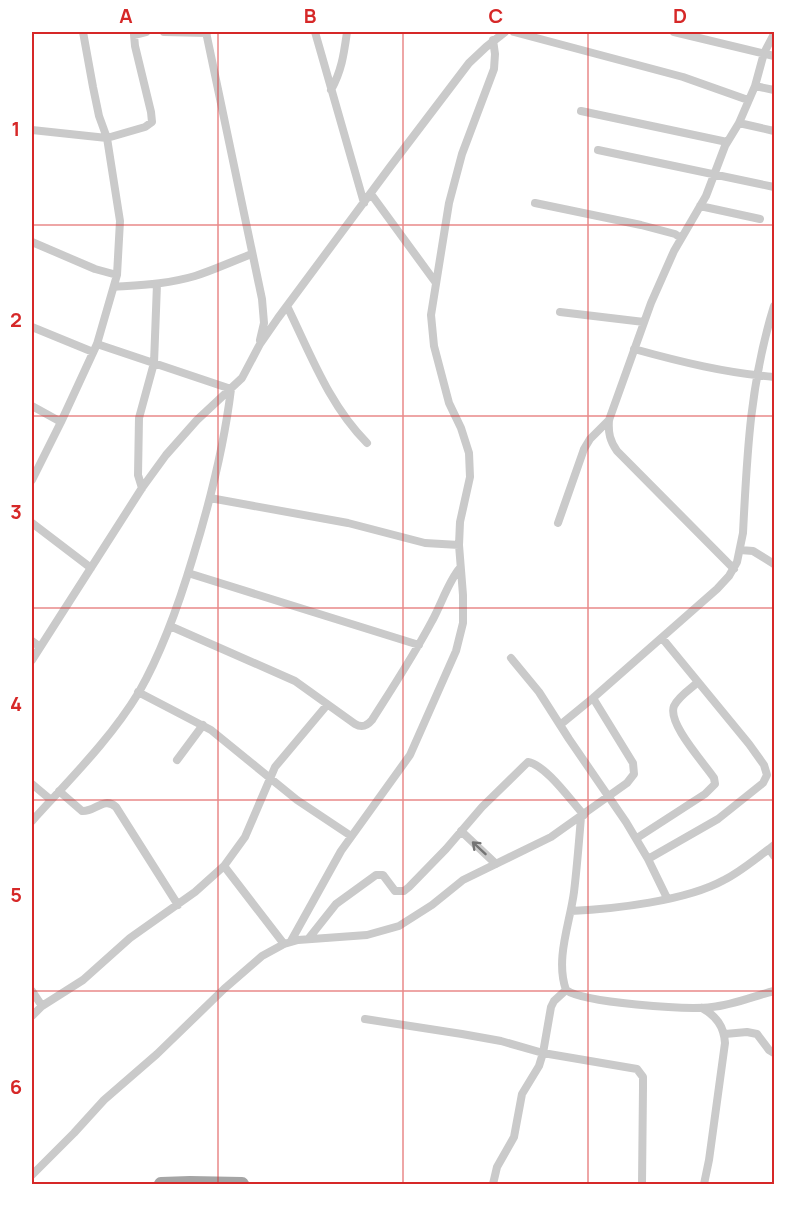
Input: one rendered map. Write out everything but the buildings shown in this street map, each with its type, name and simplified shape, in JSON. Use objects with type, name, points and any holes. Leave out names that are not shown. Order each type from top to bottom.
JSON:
[{"type":"main road","points":[[161,1185],[190,1183],[242,1185]]},
{"type":"street","points":[[32,480],[95,348],[117,275],[120,221],[107,138],[97,106],[83,32]]},
{"type":"street","points":[[32,130],[107,138],[152,123],[134,35],[146,32]]},
{"type":"street","points":[[164,32],[207,32],[262,299],[264,323],[260,345]]},
{"type":"street","points":[[315,32],[364,203]]},
{"type":"street","points":[[331,90],[339,76],[343,62],[346,32]]},
{"type":"street","points":[[514,32],[683,77],[748,100]]},
{"type":"street","points":[[674,32],[774,56]]},
{"type":"street","points":[[734,569],[617,451],[608,432],[609,420],[644,321],[674,251],[700,206],[727,142],[739,123],[755,86],[764,53],[774,34]]},
{"type":"street","points":[[32,660],[142,488],[166,455],[197,420],[231,389],[287,306],[364,203],[470,63],[499,35]]},
{"type":"street","points":[[287,942],[351,836],[410,755],[456,651],[463,622],[459,545],[460,522],[470,477],[469,453],[461,428],[449,403],[434,346],[431,315],[449,203],[462,154],[494,69],[499,35]]},
{"type":"street","points":[[755,86],[774,90]]},
{"type":"street","points":[[580,111],[727,142]]},
{"type":"street","points":[[739,123],[774,131]]},
{"type":"street","points":[[598,150],[774,187]]},
{"type":"street","points":[[371,194],[436,283]]},
{"type":"street","points":[[535,203],[641,225],[681,238]]},
{"type":"street","points":[[700,206],[760,219]]},
{"type":"street","points":[[32,242],[95,269],[117,275]]},
{"type":"street","points":[[114,287],[157,284],[196,276],[252,254]]},
{"type":"street","points":[[142,488],[138,475],[139,418],[154,363],[157,284]]},
{"type":"street","points":[[287,306],[339,410],[350,426],[367,443]]},
{"type":"street","points":[[560,725],[717,589],[734,569],[741,550],[743,533],[750,418],[757,376],[774,306]]},
{"type":"street","points":[[560,312],[644,321]]},
{"type":"street","points":[[32,327],[95,348],[154,363],[231,389]]},
{"type":"street","points":[[634,349],[706,368],[774,377]]},
{"type":"street","points":[[32,821],[106,738],[138,692],[170,626],[210,498],[226,432],[231,389]]},
{"type":"street","points":[[32,406],[61,422]]},
{"type":"street","points":[[558,523],[584,449],[590,439],[609,420]]},
{"type":"street","points":[[210,498],[348,523],[425,543],[459,545]]},
{"type":"street","points":[[32,523],[91,568]]},
{"type":"street","points":[[741,550],[753,551],[774,564]]},
{"type":"street","points":[[170,626],[285,676],[355,724],[368,725],[419,645],[444,599],[450,580],[460,568]]},
{"type":"street","points":[[188,573],[419,645]]},
{"type":"street","points":[[648,859],[718,819],[763,783],[767,776],[764,765],[749,744],[662,638]]},
{"type":"street","points":[[32,641],[40,647]]},
{"type":"street","points":[[511,658],[539,692],[637,838],[667,898]]},
{"type":"street","points":[[637,838],[705,794],[715,784],[714,778],[683,736],[673,716],[674,705],[697,683]]},
{"type":"street","points":[[138,692],[203,725],[269,778],[351,836]]},
{"type":"street","points":[[32,1175],[104,1100],[262,956],[287,942],[309,938],[358,937],[387,930],[420,913],[462,880],[540,844],[627,783],[632,778],[634,769],[631,758],[593,698]]},
{"type":"street","points":[[32,1016],[42,1006],[83,980],[130,938],[178,905],[224,866],[245,837],[269,778],[293,743],[327,705]]},
{"type":"street","points":[[177,760],[203,725]]},
{"type":"street","points":[[309,938],[336,904],[376,875],[383,875],[395,891],[404,891],[528,762],[534,763],[548,775],[583,816],[563,959],[566,990]]},
{"type":"street","points":[[32,784],[51,800]]},
{"type":"street","points":[[59,791],[82,812],[93,810],[105,803],[112,803],[178,905]]},
{"type":"street","points":[[461,831],[496,864]]},
{"type":"street","points":[[571,911],[603,910],[704,889],[722,881],[773,850]]},
{"type":"street","points":[[224,866],[287,942]]},
{"type":"street","points":[[566,990],[580,996],[602,1000],[702,1008],[774,991]]},
{"type":"street","points":[[493,1185],[497,1167],[514,1137],[522,1094],[543,1053],[551,1007],[566,990]]},
{"type":"street","points":[[32,991],[42,1006]]},
{"type":"street","points":[[702,1008],[718,1021],[725,1034],[704,1185]]},
{"type":"street","points":[[365,1019],[501,1041],[543,1053],[632,1067],[640,1072],[643,1087],[642,1185]]},
{"type":"street","points":[[725,1034],[747,1032],[757,1034],[774,1053]]}]
